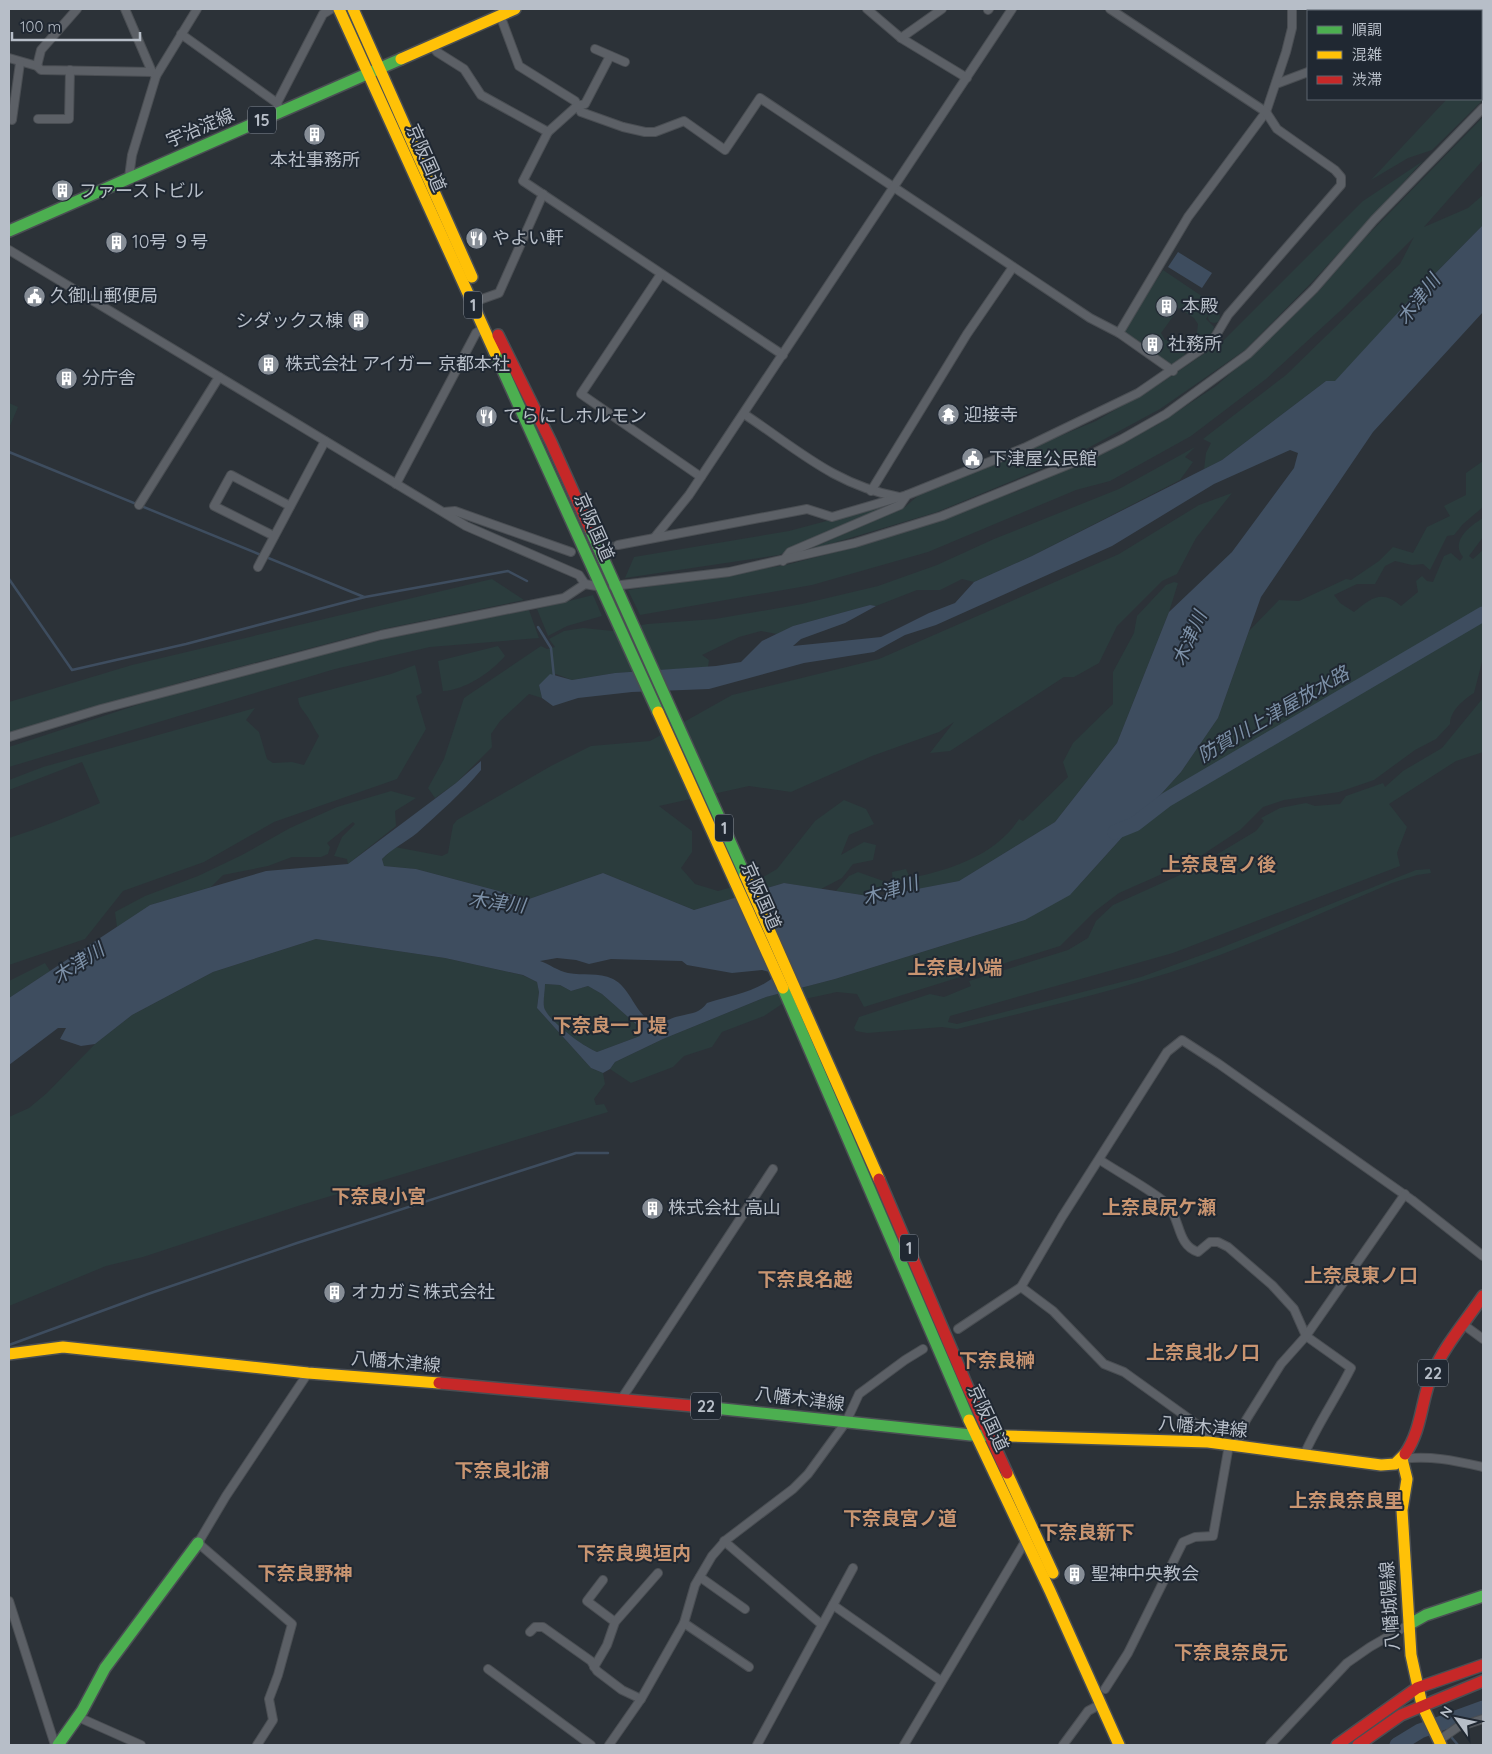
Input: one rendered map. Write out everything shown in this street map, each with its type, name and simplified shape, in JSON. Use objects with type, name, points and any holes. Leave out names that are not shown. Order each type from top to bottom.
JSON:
[{"type":"main road","name":"京阪国道","points":[[339,9],[373,70],[551,442],[822,1061],[1130,1745]]},
{"type":"main road","name":"京阪国道","points":[[353,9],[373,70],[484,328],[822,1061],[976,1435],[1119,1745]]},
{"type":"main road","name":"宇治淀線","points":[[9,231],[278,108],[373,70],[515,9]]},
{"type":"main road","name":"22","points":[[1402,1459],[1414,1439],[1428,1382],[1439,1362],[1483,1296]]},
{"type":"main road","name":"八幡木津線","points":[[9,1354],[63,1348],[308,1373],[622,1398],[976,1435],[1208,1442],[1381,1465],[1395,1464],[1402,1459]]},
{"type":"main road","name":"八幡城陽線","points":[[1402,1459],[1407,1479],[1402,1510],[1411,1655],[1422,1705],[1440,1743]]},
{"type":"main road","points":[[56,1745],[78,1717],[104,1668],[198,1543]]},
{"type":"main road","points":[[1410,1624],[1426,1615],[1483,1596]]},
{"type":"main road","points":[[1337,1745],[1417,1688],[1483,1665]]},
{"type":"main road","points":[[1358,1745],[1401,1715],[1483,1681]]},
{"type":"street","points":[[37,66],[42,50],[77,9]]},
{"type":"street","points":[[125,9],[154,74]]},
{"type":"street","points":[[129,177],[132,155],[154,74],[197,9]]},
{"type":"street","points":[[181,34],[278,108],[323,14],[331,9]]},
{"type":"street","points":[[867,9],[901,38],[967,78]]},
{"type":"street","points":[[873,15],[880,9]]},
{"type":"street","points":[[901,38],[942,9]]},
{"type":"street","points":[[656,537],[701,477],[744,414],[1012,9]]},
{"type":"street","points":[[618,545],[807,509],[832,516],[904,496],[953,478],[1090,418],[1138,393],[1174,371],[1212,342],[1228,315],[1341,185],[1341,178],[1335,170],[1277,129],[1266,112],[1110,9]]},
{"type":"street","points":[[1119,333],[1188,218],[1266,112],[1292,28],[1292,9]]},
{"type":"street","points":[[500,15],[519,66],[575,102],[581,112],[623,127],[645,132],[655,132],[684,121],[725,150],[760,98],[1090,318],[1119,333],[1174,371]]},
{"type":"street","points":[[432,45],[437,52],[464,69],[481,95],[548,132]]},
{"type":"street","points":[[595,49],[625,62]]},
{"type":"street","points":[[610,56],[585,104],[577,106],[548,132],[523,181],[783,355]]},
{"type":"street","points":[[9,58],[20,63],[37,66],[41,70],[154,74]]},
{"type":"street","points":[[9,119],[12,120],[20,63]]},
{"type":"street","points":[[38,119],[69,119],[70,70]]},
{"type":"street","points":[[1276,84],[1307,72]]},
{"type":"street","points":[[9,737],[101,709],[382,634],[564,598],[584,584],[617,591],[783,561],[855,543],[942,516],[1082,459],[1166,414],[1248,354],[1282,322],[1374,220],[1483,108]]},
{"type":"street","points":[[482,299],[498,293],[543,194]]},
{"type":"street","points":[[9,250],[479,533],[580,575],[584,584]]},
{"type":"street","points":[[871,491],[967,334],[1013,267]]},
{"type":"street","points":[[661,274],[581,394],[701,477]]},
{"type":"street","points":[[396,484],[476,333],[484,328]]},
{"type":"street","points":[[139,505],[219,377]]},
{"type":"street","points":[[744,414],[818,466],[871,491],[904,496]]},
{"type":"street","points":[[258,567],[325,441]]},
{"type":"street","points":[[274,536],[214,506],[231,475],[290,506]]},
{"type":"street","points":[[783,561],[790,552],[900,505],[904,496]]},
{"type":"street","points":[[444,512],[455,511],[571,552]]},
{"type":"street","points":[[958,1329],[1021,1288],[1062,1217],[1168,1052],[1182,1040],[1405,1194],[1483,1256]]},
{"type":"street","points":[[1100,1160],[1167,1204],[1175,1216],[1182,1237],[1190,1249],[1198,1252],[1210,1242],[1218,1242],[1228,1247],[1272,1285],[1294,1309],[1306,1336],[1351,1368],[1336,1399],[1314,1431],[1304,1456]]},
{"type":"street","points":[[622,1398],[773,1169]]},
{"type":"street","points":[[1105,1689],[1128,1654],[1183,1542],[1195,1537],[1213,1536],[1232,1446],[1260,1396],[1280,1364],[1306,1336],[1405,1194]]},
{"type":"street","points":[[1021,1288],[1053,1311],[1104,1364],[1124,1372],[1209,1433],[1208,1442]]},
{"type":"street","points":[[1464,1325],[1483,1339]]},
{"type":"street","points":[[609,1745],[641,1699],[684,1623],[695,1585],[724,1541],[793,1489],[808,1474],[846,1422],[858,1394],[923,1349]]},
{"type":"street","points":[[257,1745],[273,1720],[269,1699],[290,1636],[292,1624],[198,1543],[226,1496],[308,1373]]},
{"type":"street","points":[[1402,1459],[1417,1457],[1448,1460],[1483,1467]]},
{"type":"street","points":[[904,1745],[1026,1540]]},
{"type":"street","points":[[724,1541],[821,1624]]},
{"type":"street","points":[[760,1744],[821,1624],[853,1568]]},
{"type":"street","points":[[594,1667],[607,1645],[615,1622],[658,1573]]},
{"type":"street","points":[[700,1577],[745,1609]]},
{"type":"street","points":[[603,1580],[587,1601],[615,1622]]},
{"type":"street","points":[[9,1601],[56,1745]]},
{"type":"street","points":[[833,1605],[941,1681]]},
{"type":"street","points":[[684,1623],[749,1667]]},
{"type":"street","points":[[1270,1745],[1347,1663],[1410,1624]]},
{"type":"street","points":[[530,1632],[535,1627],[543,1627],[591,1661],[597,1671],[622,1690],[641,1699]]},
{"type":"street","points":[[488,1669],[591,1745]]},
{"type":"street","points":[[1064,1745],[1088,1711],[1101,1704]]},
{"type":"street","points":[[78,1717],[141,1745]]},
{"type":"street","points":[[1440,1743],[1458,1726],[1483,1718]]},
{"type":"shaded area","points":[[1482,51],[1483,100],[1432,150],[1408,158],[1371,180],[1446,100],[1482,100]]},
{"type":"shaded area","points":[[1483,117],[1483,160],[1424,227],[1468,208],[1483,195],[1483,225],[1414,295],[1335,382],[1326,381],[1222,460],[1204,469],[1206,453],[1211,443],[1203,439],[1286,375],[1400,264],[1414,237],[1340,311],[1266,379],[1191,436],[1110,481],[1076,490],[928,552],[812,585],[640,615],[628,590],[786,565],[870,543],[1018,491],[1157,425],[1216,386],[1317,293],[1363,240]]},
{"type":"shaded area","points":[[1423,161],[1313,281],[1245,350],[1160,409],[1077,454],[937,512],[803,552],[905,507],[920,494],[1096,421],[1164,381],[1223,341],[1363,201]]},
{"type":"shaded area","points":[[1163,270],[1215,305],[1206,319],[1214,327],[1211,336],[1189,355],[1187,350],[1196,340],[1198,324],[1194,318],[1179,308],[1161,333],[1165,340],[1174,338],[1182,347],[1186,357],[1175,365],[1168,366],[1122,332]]},
{"type":"shaded area","points":[[1212,311],[1216,311],[1220,317],[1216,323],[1212,323],[1208,319],[1208,315]]},
{"type":"shaded area","points":[[9,403],[18,407],[9,428]]},
{"type":"shaded area","points":[[1195,447],[1185,457],[1193,462],[1180,480],[1032,556],[974,582],[962,579],[940,590],[917,590],[876,606],[870,605],[793,626],[777,634],[761,631],[739,637],[702,655],[709,660],[708,667],[615,673],[572,680],[556,674],[539,685],[542,698],[529,694],[500,721],[491,734],[492,747],[456,783],[435,798],[428,788],[444,759],[464,698],[541,646],[547,649],[555,647],[549,639],[564,631],[583,628],[613,631],[647,624],[715,619],[802,604],[878,586],[937,565],[994,539],[1119,489]]},
{"type":"shaded area","points":[[1483,461],[1483,507],[1463,524],[1454,535],[1447,536],[1430,570],[1423,564],[1412,565],[1395,561],[1385,566],[1375,584],[1357,584],[1334,595],[1340,603],[1354,612],[1371,599],[1377,597],[1388,598],[1401,606],[1418,592],[1416,581],[1422,576],[1427,581],[1433,582],[1444,556],[1451,553],[1460,561],[1463,557],[1459,545],[1463,534],[1483,518],[1483,537],[1469,556],[1473,559],[1483,550],[1483,658],[1474,693],[1458,706],[1452,715],[1450,724],[1436,739],[1415,750],[1374,780],[1339,792],[1284,800],[1263,807],[1240,830],[1196,859],[1119,893],[1094,912],[1060,946],[864,1007],[857,994],[837,992],[782,1004],[764,1016],[722,1032],[712,1047],[684,1056],[673,1067],[631,1083],[610,1069],[615,1062],[663,1039],[766,997],[835,979],[1025,920],[1080,884],[1181,772],[1218,718],[1249,631],[1279,600],[1299,601],[1346,579],[1351,580],[1379,561],[1393,547],[1413,553],[1427,527],[1450,516],[1444,506],[1466,495],[1466,473]]},
{"type":"shaded area","points":[[1232,493],[1196,538],[1177,574],[1162,581],[1117,626],[1099,663],[1074,677],[1064,677],[950,751],[930,753],[954,722],[939,732],[872,756],[791,792],[749,786],[659,806],[692,831],[692,852],[681,868],[695,884],[718,891],[760,879],[777,869],[815,821],[844,800],[866,809],[874,824],[849,835],[841,855],[864,842],[876,845],[873,860],[853,864],[842,878],[821,889],[784,883],[694,910],[603,873],[529,899],[416,869],[384,866],[382,859],[395,847],[442,856],[448,853],[453,825],[457,820],[551,766],[591,746],[650,741],[732,695],[879,659],[1119,554],[1199,505]]},
{"type":"shaded area","points":[[894,503],[779,555],[625,578],[634,557],[789,531]]},
{"type":"shaded area","points":[[492,579],[524,600],[383,629],[189,680],[9,734],[9,702],[132,665]]},
{"type":"shaded area","points":[[1174,582],[1178,583],[1169,612],[1117,743],[1055,822],[959,881],[908,891],[909,884],[900,879],[893,884],[892,872],[906,869],[910,878],[926,875],[971,859],[985,851],[1009,832],[1019,819],[1023,821],[1068,777],[1063,762],[1073,743],[1113,704],[1113,672],[1134,633],[1137,616],[1166,585]]},
{"type":"shaded area","points":[[593,595],[602,616],[567,626],[548,636],[537,609]]},
{"type":"shaded area","points":[[529,610],[539,638],[430,647],[335,669],[9,767],[9,747],[198,685],[312,654]]},
{"type":"shaded area","points":[[498,646],[505,656],[492,668],[477,680],[460,688],[443,691],[438,661]]},
{"type":"shaded area","points":[[415,665],[422,693],[416,696],[426,729],[397,779],[274,822],[204,862],[123,891],[85,939],[9,965],[9,838],[55,822],[100,803],[82,762],[9,790],[9,780],[43,767],[255,708],[246,720],[259,732],[267,759],[273,763],[292,762],[304,765],[319,736],[301,707],[298,698],[391,674]]},
{"type":"shaded area","points":[[1483,698],[1483,752],[1456,761],[1389,804],[1407,827],[1397,853],[1400,866],[1173,953],[950,1016],[948,1022],[957,1024],[1141,977],[1218,949],[1416,870],[1430,869],[1431,873],[1417,875],[1392,883],[1220,955],[1090,996],[957,1029],[942,1027],[867,1033],[856,1031],[854,1028],[859,1017],[930,994],[944,997],[971,986],[969,981],[1068,950],[1088,938],[1096,921],[1113,905],[1191,870],[1256,831],[1264,821],[1261,818],[1280,808],[1306,803],[1315,806],[1340,804],[1346,796],[1383,783],[1385,787],[1403,771],[1442,748]]},
{"type":"shaded area","points":[[391,791],[416,798],[395,811],[396,826],[348,864],[347,859],[334,856],[342,837],[355,824],[353,822],[327,843],[330,847],[328,854],[321,857],[292,857],[268,866],[223,875],[211,887],[150,905],[117,927],[115,912],[145,896],[198,876],[242,855],[290,828],[337,807]]},
{"type":"shaded area","points":[[858,872],[889,883],[878,890],[875,897],[836,891],[849,876]]},
{"type":"shaded area","points":[[316,939],[445,958],[522,975],[537,982],[539,991],[537,1008],[591,1068],[603,1073],[605,1084],[594,1099],[596,1105],[604,1104],[608,1112],[301,1205],[143,1257],[106,1266],[9,1306],[9,1117],[29,1108],[47,1093],[95,1044],[132,1015],[213,972]]},
{"type":"shaded area","points":[[45,963],[50,971],[9,998],[9,981]]},
{"type":"shaded area","points":[[544,984],[560,985],[571,991],[588,986],[602,994],[636,1024],[640,1036],[597,1052],[591,1049],[575,1039],[551,1019],[544,1007]]},
{"type":"water","name":"木津川","points":[[1483,225],[1483,312],[1373,432],[1261,597],[1218,718],[1181,772],[1070,895],[1025,920],[835,979],[766,997],[663,1039],[615,1062],[610,1069],[603,1073],[591,1068],[537,1008],[539,992],[537,982],[523,975],[445,958],[316,939],[213,972],[132,1015],[95,1044],[81,1046],[60,1039],[66,1028],[58,1028],[9,1065],[9,998],[150,905],[266,871],[348,864],[456,783],[481,761],[481,770],[474,778],[417,833],[382,859],[384,866],[416,869],[529,899],[603,873],[694,910],[784,883],[875,897],[959,881],[1055,822],[1117,743],[1169,612],[1232,552],[1294,468],[1298,453],[1290,450],[1214,484],[1112,546],[936,625],[905,635],[874,652],[804,663],[709,689],[632,692],[578,698],[553,706],[542,698],[539,685],[550,674],[572,680],[615,673],[716,666],[741,662],[762,641],[793,626],[870,605],[876,606],[845,623],[801,639],[793,646],[881,637],[929,613],[955,603],[974,582],[1032,556],[1222,460],[1326,381],[1335,381],[1414,295]],"holes":[[[557,958],[576,960],[589,964],[611,959],[682,961],[687,965],[732,973],[762,970],[777,974],[753,989],[707,1003],[702,1009],[695,1012],[658,1022],[644,1016],[620,984],[613,979],[602,976],[568,973],[540,961]],[[545,984],[560,985],[571,991],[588,986],[602,994],[636,1024],[640,1036],[597,1052],[591,1049],[575,1039],[552,1019],[547,1012],[544,1007]]]},
{"type":"water","points":[[1178,252],[1212,273],[1202,288],[1168,267]]},
{"type":"waterway","points":[[9,452],[364,597]]},
{"type":"waterway","points":[[9,579],[72,670],[186,644],[365,597],[508,571],[527,581]]},
{"type":"waterway","name":"防賀川上津屋放水路","points":[[1115,832],[1135,824],[1166,800],[1483,614]]},
{"type":"waterway","points":[[538,627],[551,648],[554,677]]},
{"type":"waterway","points":[[9,1345],[148,1294],[297,1243],[576,1153],[608,1153]]},
{"type":"waterway","points":[[1397,1745],[1420,1731],[1483,1708]]},
{"type":"waterway","points":[[1444,1722],[1458,1745]]},
{"type":"tunnel","points":[[598,548],[618,545]]},
{"type":"traffic: fast","points":[[9,231],[401,59]]},
{"type":"traffic: fast","points":[[495,353],[658,712]]},
{"type":"traffic: fast","points":[[590,529],[745,875]]},
{"type":"traffic: fast","points":[[783,988],[969,1420]]},
{"type":"traffic: fast","points":[[704,1407],[971,1435],[1007,1436]]},
{"type":"traffic: fast","points":[[58,1745],[82,1711],[105,1668],[198,1543]]},
{"type":"traffic: fast","points":[[1410,1624],[1426,1615],[1483,1596]]},
{"type":"traffic: slow","points":[[339,9],[495,353]]},
{"type":"traffic: slow","points":[[353,9],[472,277]]},
{"type":"traffic: slow","points":[[401,59],[515,9]]},
{"type":"traffic: slow","points":[[658,712],[783,988]]},
{"type":"traffic: slow","points":[[745,875],[879,1179]]},
{"type":"traffic: slow","points":[[9,1354],[63,1347],[308,1373],[439,1383]]},
{"type":"traffic: slow","points":[[969,1420],[1050,1591],[1119,1745]]},
{"type":"traffic: slow","points":[[1007,1436],[1208,1442],[1381,1465],[1395,1464],[1405,1454]]},
{"type":"traffic: slow","points":[[1402,1459],[1407,1479],[1402,1510],[1411,1655],[1422,1705],[1441,1745]]},
{"type":"traffic: slow","points":[[1007,1473],[1053,1573]]},
{"type":"traffic: jam","points":[[498,335],[551,442],[590,529]]},
{"type":"traffic: jam","points":[[879,1179],[968,1388],[1007,1473]]},
{"type":"traffic: jam","points":[[1405,1454],[1415,1435],[1428,1384],[1437,1363],[1483,1296]]},
{"type":"traffic: jam","points":[[439,1383],[704,1407]]},
{"type":"traffic: jam","points":[[1337,1745],[1417,1688],[1483,1665]]},
{"type":"traffic: jam","points":[[1358,1745],[1401,1715],[1483,1681]]},
{"type":"place","name":"本社事務所","points":[[315,135]]},
{"type":"place","name":"ファーストビル","points":[[63,191]]},
{"type":"place","name":"やよい軒","points":[[476,238]]},
{"type":"place","name":"10号 ９号","points":[[116,242]]},
{"type":"place","name":"久御山郵便局","points":[[34,296]]},
{"type":"place","name":"本殿","points":[[1166,306]]},
{"type":"place","name":"シダックス棟","points":[[359,321]]},
{"type":"place","name":"社務所","points":[[1152,344]]},
{"type":"place","name":"株式会社 アイガー 京都本社","points":[[269,364]]},
{"type":"place","name":"分庁舎","points":[[66,378]]},
{"type":"place","name":"迎接寺","points":[[948,415]]},
{"type":"place","name":"てらにしホルモン","points":[[487,416]]},
{"type":"place","name":"下津屋公民館","points":[[973,459]]},
{"type":"place","name":"株式会社 高山","points":[[652,1208]]},
{"type":"place","name":"オカガミ株式会社","points":[[335,1292]]},
{"type":"place","name":"聖神中央教会","points":[[1075,1574]]},
{"type":"district","name":"上奈良宮ノ後","points":[[1219,864]]},
{"type":"district","name":"上奈良小端","points":[[955,967]]},
{"type":"district","name":"下奈良一丁堤","points":[[610,1025]]},
{"type":"district","name":"下奈良小宮","points":[[379,1196]]},
{"type":"district","name":"上奈良尻ケ瀬","points":[[1159,1207]]},
{"type":"district","name":"上奈良東ノ口","points":[[1361,1275]]},
{"type":"district","name":"下奈良名越","points":[[805,1279]]},
{"type":"district","name":"上奈良北ノ口","points":[[1203,1352]]},
{"type":"district","name":"下奈良榊","points":[[997,1360]]},
{"type":"district","name":"下奈良北浦","points":[[502,1470]]},
{"type":"district","name":"上奈良奈良里","points":[[1346,1500]]},
{"type":"district","name":"下奈良宮ノ道","points":[[900,1518]]},
{"type":"district","name":"下奈良新下","points":[[1087,1532]]},
{"type":"district","name":"下奈良奥垣内","points":[[634,1553]]},
{"type":"district","name":"下奈良野神","points":[[305,1573]]},
{"type":"district","name":"下奈良奈良元","points":[[1231,1652]]}]
